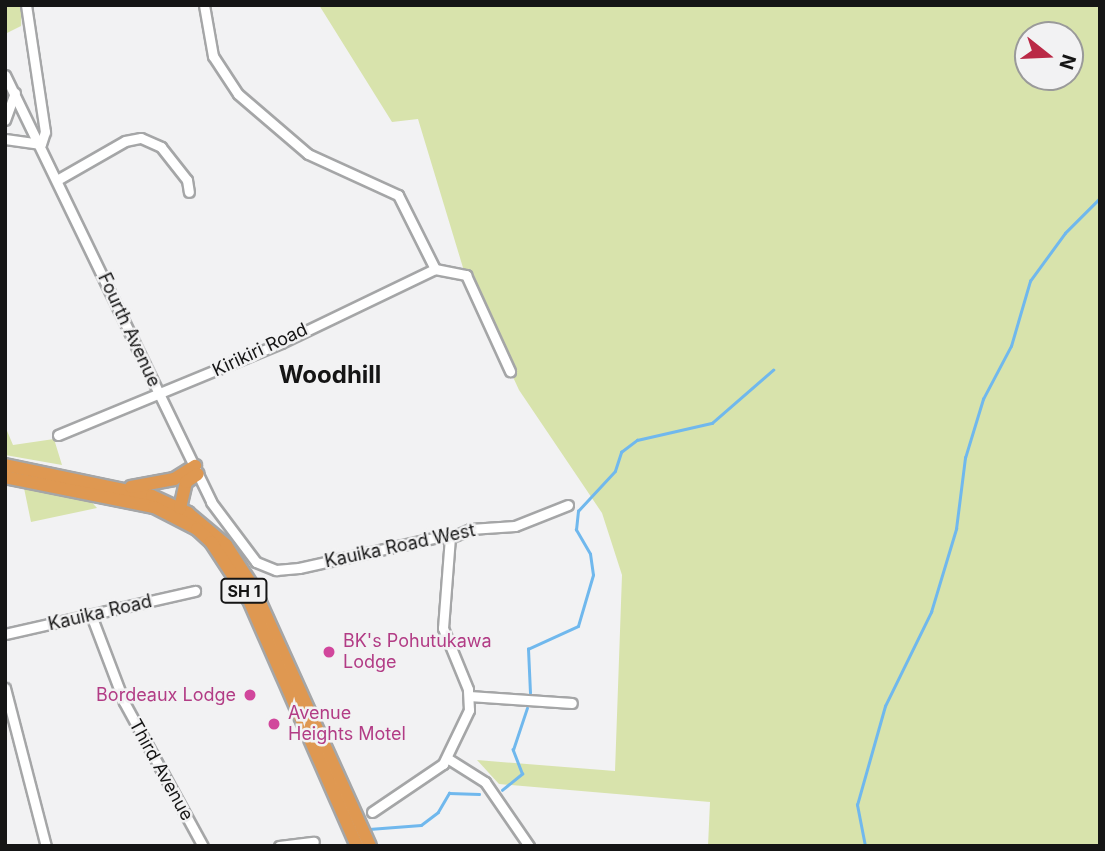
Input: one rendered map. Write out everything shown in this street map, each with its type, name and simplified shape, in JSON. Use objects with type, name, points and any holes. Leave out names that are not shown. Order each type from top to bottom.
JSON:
[{"type":"highway","name":"SH 1","points":[[5,465],[124,488],[180,508],[226,545],[247,575],[370,846]]},
{"type":"highway","points":[[124,488],[174,479],[197,470]]},
{"type":"highway","points":[[180,508],[186,482],[197,470]]},
{"type":"highway","name":"SH 1","points":[[5,477],[155,507],[197,528],[211,541],[249,600],[357,846]]},
{"type":"street","points":[[5,139],[41,144],[44,123],[26,5]]},
{"type":"street","points":[[204,5],[213,57],[239,94],[308,154],[398,195],[435,269],[460,272],[467,278],[510,371]]},
{"type":"street","name":"Fourth Avenue","points":[[5,75],[41,144],[197,470],[235,538],[256,562],[271,569]]},
{"type":"street","points":[[5,120],[15,93]]},
{"type":"street","points":[[57,180],[125,141],[141,138],[162,147],[187,180],[189,192]]},
{"type":"street","name":"Kirikiri Road","points":[[58,435],[160,394],[435,269]]},
{"type":"street","name":"Kauika Road West","points":[[271,569],[450,538],[470,529],[515,526],[568,505]]},
{"type":"street","points":[[372,812],[433,774],[447,758],[469,710],[470,696],[443,628],[452,550],[450,538]]},
{"type":"street","name":"Kauika Road","points":[[5,634],[195,591]]},
{"type":"street","name":"Third Avenue","points":[[92,615],[124,702],[203,846]]},
{"type":"street","points":[[5,688],[46,846]]},
{"type":"street","points":[[470,696],[572,703]]},
{"type":"street","points":[[447,758],[485,782],[529,846]]},
{"type":"street","points":[[279,846],[314,842]]},
{"type":"green space","points":[[5,5],[22,5],[21,26],[5,34]]},
{"type":"green space","points":[[319,5],[1100,5],[1100,846],[708,846],[710,802],[499,784],[477,760],[615,771],[622,575],[602,513],[519,390],[464,271],[418,119],[392,122]]},
{"type":"green space","points":[[5,426],[13,445],[54,439],[62,465],[5,455]]},
{"type":"green space","points":[[24,488],[89,499],[97,508],[31,522]]},
{"type":"waterway","points":[[865,846],[857,805],[885,706],[931,612],[956,529],[965,458],[983,399],[1011,346],[1030,281],[1065,233],[1100,198]]},
{"type":"waterway","points":[[530,693],[528,649],[578,626],[593,575],[590,554],[576,530],[578,511],[615,471],[621,452],[637,440],[712,423],[773,370]]},
{"type":"waterway","points":[[502,790],[522,774],[513,750],[527,708]]},
{"type":"waterway","points":[[369,829],[421,825],[438,812],[449,793],[479,794]]},
{"type":"place","name":"BK's Pohutukawa Lodge","points":[[329,652]]},
{"type":"place","name":"Bordeaux Lodge","points":[[250,695]]},
{"type":"place","name":"Avenue Heights Motel","points":[[274,724]]},
{"type":"district","name":"Woodhill","points":[[330,375]]}]
